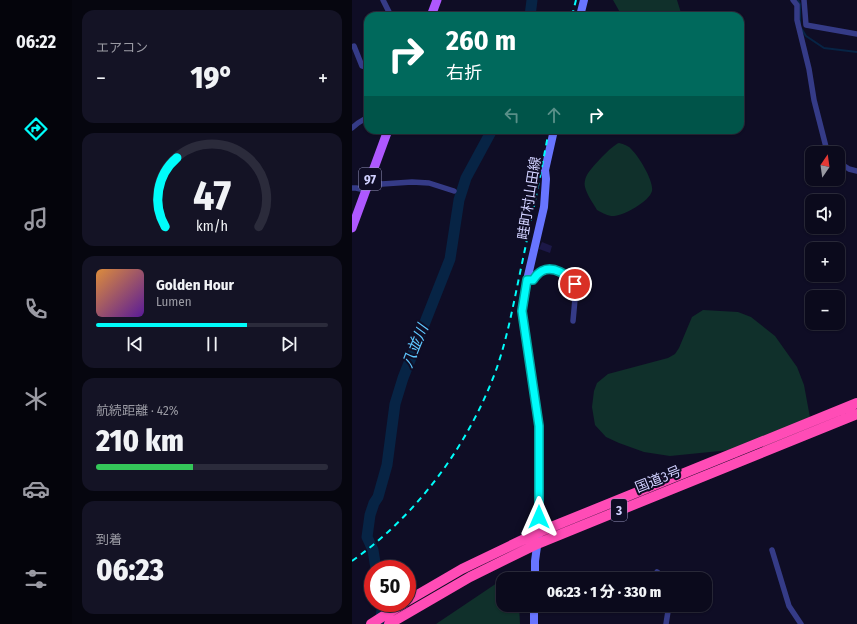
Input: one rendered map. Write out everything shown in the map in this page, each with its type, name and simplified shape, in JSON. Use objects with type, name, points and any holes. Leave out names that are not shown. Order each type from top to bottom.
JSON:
[{"type":"highway","name":"国道3号","points":[[416,596],[462,569],[539,532],[857,403]]},
{"type":"highway","name":"国道3号","points":[[389,624],[470,577],[537,544],[857,414]]},
{"type":"highway","points":[[372,623],[390,612]]},
{"type":"main road","points":[[432,12],[437,0]]},
{"type":"main road","points":[[581,12],[584,0]]},
{"type":"main road","name":"97","points":[[352,228],[387,134]]},
{"type":"main road","name":"畦町村山田線","points":[[535,572],[539,532],[539,426],[522,311],[527,280],[544,207],[546,179],[545,170],[553,134]]},
{"type":"main road","points":[[534,612],[534,624]]},
{"type":"street","points":[[383,0],[389,12]]},
{"type":"street","points":[[793,0],[797,5],[797,20],[809,70],[817,114],[826,146]]},
{"type":"street","points":[[804,0],[806,25],[857,34]]},
{"type":"street","points":[[798,24],[806,22]]},
{"type":"street","points":[[354,46],[362,66],[364,67]]},
{"type":"street","points":[[352,128],[364,120]]},
{"type":"street","points":[[845,166],[857,171]]},
{"type":"street","points":[[369,181],[382,184],[412,182],[429,183],[454,191]]},
{"type":"street","points":[[352,188],[365,190]]},
{"type":"street","points":[[527,280],[533,280],[540,272],[547,269],[558,271],[572,281],[576,288],[573,321]]},
{"type":"street","points":[[772,550],[789,606],[801,624]]},
{"type":"street","points":[[666,624],[668,612]]},
{"type":"green space","points":[[613,0],[677,0],[681,12],[620,12]]},
{"type":"green space","points":[[619,143],[629,147],[635,153],[651,181],[652,191],[646,200],[641,204],[622,214],[611,216],[597,210],[587,193],[585,183],[586,176],[592,168],[607,152]]},
{"type":"green space","points":[[703,310],[738,312],[751,317],[775,336],[797,367],[804,385],[811,423],[808,430],[796,442],[670,456],[644,452],[619,443],[606,437],[595,425],[592,407],[594,391],[597,383],[608,374],[668,358],[675,354],[692,317]]},
{"type":"green space","points":[[496,584],[496,612],[519,612],[520,624],[436,624]]},
{"type":"building","points":[[542,242],[552,246],[550,253],[539,249]]},
{"type":"waterway","name":"八並川","points":[[530,12],[532,0]]},
{"type":"waterway","points":[[798,0],[800,4],[800,24]]},
{"type":"waterway","points":[[801,28],[806,36],[824,48],[857,52]]},
{"type":"waterway","name":"八並川","points":[[375,560],[373,550],[367,537],[370,515],[374,503],[378,497],[387,465],[395,404],[403,378],[450,259],[459,200],[466,178],[490,134]]},
{"type":"waterway","name":"八並川","points":[[380,624],[382,612]]},
{"type":"railway","points":[[573,12],[576,0]]},
{"type":"railway","points":[[352,561],[376,543],[398,523],[437,478],[455,453],[483,400],[495,373],[506,336],[548,134]]},
{"type":"route","points":[[539,517],[540,443],[538,413],[522,311],[527,280],[533,280],[540,272],[547,269],[558,271],[575,284]]}]
